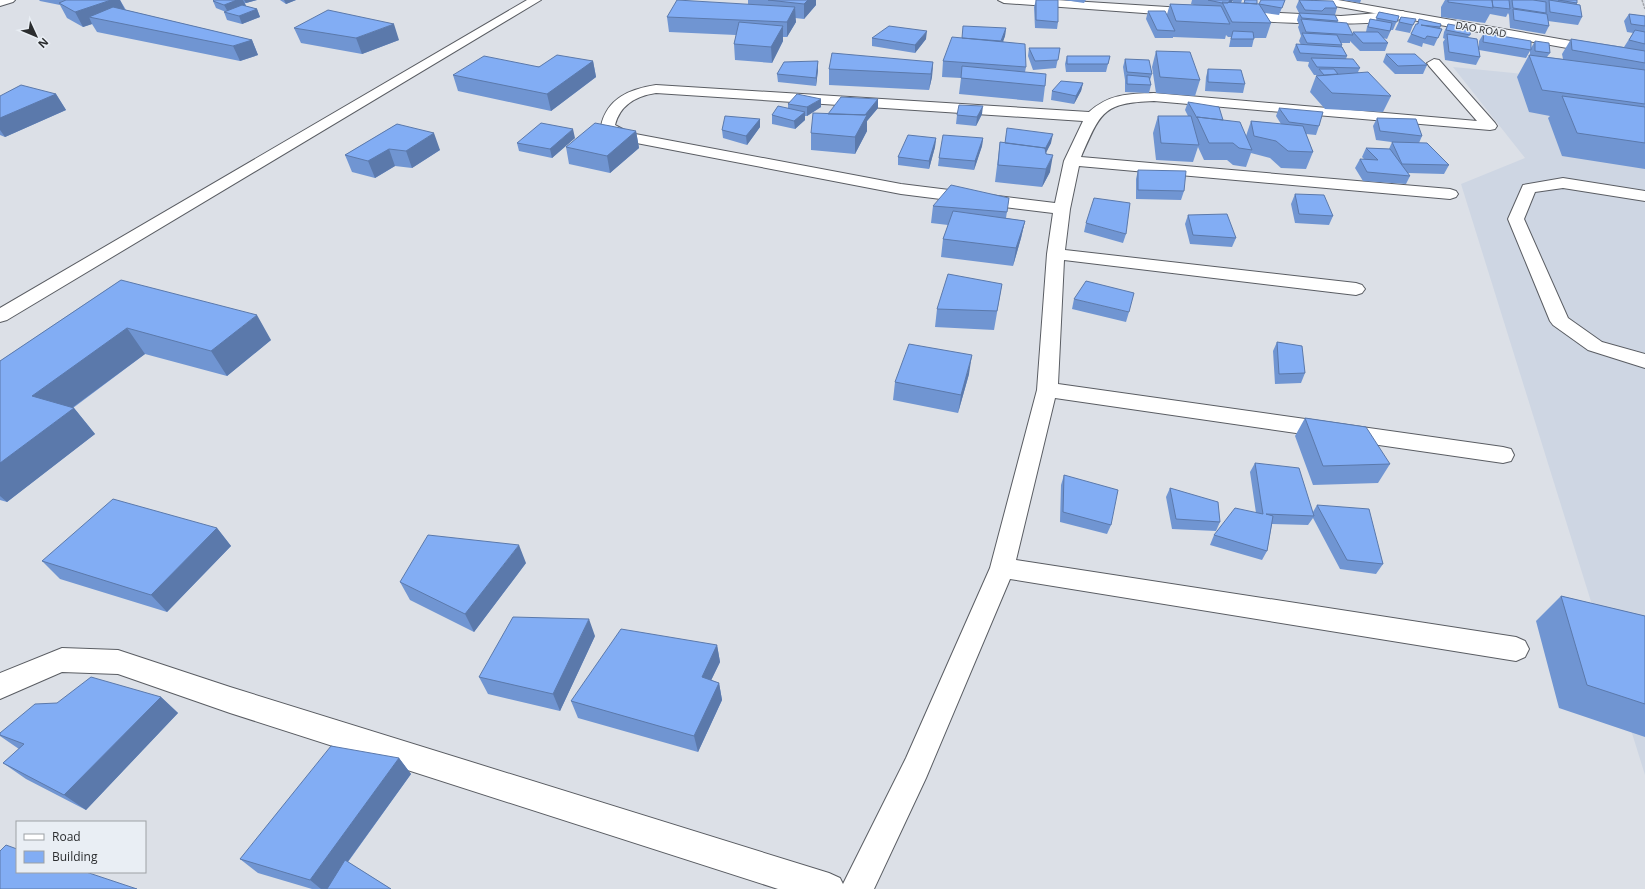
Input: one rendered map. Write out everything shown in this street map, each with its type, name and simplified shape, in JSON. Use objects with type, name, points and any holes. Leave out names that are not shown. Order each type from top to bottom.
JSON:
[{"type":"street","points":[[0,3],[9,0]]},
{"type":"street","points":[[0,316],[535,0]]},
{"type":"street","points":[[1004,0],[1340,21],[1375,20],[1403,15]]},
{"type":"street","name":"DAO ROAD","points":[[1318,0],[1645,58]]},
{"type":"street","points":[[857,889],[916,768],[1002,568],[1047,390],[1056,254],[1062,208],[1072,161],[1092,117],[1105,105],[1127,98],[1154,97],[1490,126],[1434,63]]},
{"type":"street","points":[[1062,208],[902,189],[626,137],[613,131],[608,126],[609,118],[613,111],[630,95],[643,90],[656,89],[1092,117]]},
{"type":"street","points":[[1072,161],[1450,194]]},
{"type":"street","points":[[1645,196],[1563,183],[1529,188],[1516,219],[1560,321],[1596,346],[1645,361]]},
{"type":"street","points":[[1056,254],[1356,289]]},
{"type":"street","points":[[1047,390],[1504,455]]},
{"type":"street","points":[[1002,568],[1516,649]]},
{"type":"street","points":[[0,686],[30,672],[62,660],[118,662],[238,703],[829,889]]},
{"type":"path","points":[[1642,0],[1645,9]]},
{"type":"shaded area","points":[[1453,67],[1645,86],[1645,775],[1461,184],[1525,158]]},
{"type":"building","points":[[66,0],[111,0],[75,12],[59,3]]},
{"type":"building","points":[[237,0],[224,5],[213,1]]},
{"type":"building","points":[[677,0],[795,7],[787,22],[667,17]]},
{"type":"building","points":[[768,0],[808,0],[804,4]]},
{"type":"building","points":[[1036,0],[1058,0],[1058,22],[1036,20]]},
{"type":"building","points":[[1208,0],[1230,0],[1228,3],[1222,3]]},
{"type":"building","points":[[1245,0],[1257,0],[1257,4],[1244,3]]},
{"type":"building","points":[[1261,0],[1285,0],[1282,8],[1259,4]]},
{"type":"building","points":[[1299,0],[1333,1],[1337,8],[1325,8],[1322,11],[1305,10]]},
{"type":"building","points":[[1448,0],[1492,0],[1493,8],[1448,2]]},
{"type":"building","points":[[1492,0],[1509,0],[1510,9],[1493,7]]},
{"type":"building","points":[[1512,0],[1533,0],[1546,2],[1546,13],[1513,8]]},
{"type":"building","points":[[1549,0],[1580,5],[1582,17],[1550,12]]},
{"type":"building","points":[[1558,0],[1577,0],[1577,3]]},
{"type":"building","points":[[1222,2],[1259,4],[1271,23],[1232,22]]},
{"type":"building","points":[[1170,4],[1221,6],[1230,24],[1176,21]]},
{"type":"building","points":[[242,5],[257,9],[239,16],[224,12]]},
{"type":"building","points":[[113,7],[252,40],[233,46],[89,17]]},
{"type":"building","points":[[1513,9],[1547,14],[1549,26],[1514,20]]},
{"type":"building","points":[[328,10],[394,24],[356,38],[294,28]]},
{"type":"building","points":[[1148,11],[1165,11],[1175,31],[1157,30]]},
{"type":"building","points":[[1379,12],[1399,16],[1397,22],[1376,18]]},
{"type":"building","points":[[1299,13],[1335,15],[1338,21],[1302,18]]},
{"type":"building","points":[[1629,14],[1645,16],[1645,26],[1631,24]]},
{"type":"building","points":[[1401,17],[1416,19],[1413,25],[1399,22]]},
{"type":"building","points":[[1301,19],[1347,23],[1353,35],[1306,32]]},
{"type":"building","points":[[1370,19],[1392,23],[1390,31],[1368,27]]},
{"type":"building","points":[[1419,19],[1441,24],[1440,27],[1421,25],[1442,29],[1438,38],[1427,36],[1425,39],[1411,34],[1416,24],[1418,24]]},
{"type":"building","points":[[739,22],[783,26],[771,47],[734,44]]},
{"type":"building","points":[[1448,24],[1471,28],[1470,35],[1446,30]]},
{"type":"building","points":[[889,26],[927,31],[915,45],[872,38]]},
{"type":"building","points":[[963,26],[1006,28],[1001,41],[962,38]]},
{"type":"building","points":[[1635,30],[1645,32],[1645,44],[1629,40]]},
{"type":"building","points":[[1233,31],[1253,32],[1254,39],[1231,39]]},
{"type":"building","points":[[1353,32],[1378,32],[1388,43],[1363,43]]},
{"type":"building","points":[[1302,33],[1337,35],[1342,45],[1307,43]]},
{"type":"building","points":[[1484,33],[1531,41],[1531,50],[1483,42]]},
{"type":"building","points":[[1447,34],[1477,39],[1480,57],[1449,52]]},
{"type":"building","points":[[952,37],[1025,44],[1026,67],[943,61]]},
{"type":"building","points":[[1571,39],[1645,51],[1645,63],[1572,50]]},
{"type":"building","points":[[1535,41],[1549,43],[1550,53],[1535,51]]},
{"type":"building","points":[[1296,44],[1342,47],[1347,56],[1300,53]]},
{"type":"building","points":[[1029,48],[1060,48],[1058,60],[1035,61]]},
{"type":"building","points":[[1156,51],[1190,52],[1200,80],[1160,77]]},
{"type":"building","points":[[832,53],[933,62],[931,74],[829,69]]},
{"type":"building","points":[[1386,54],[1415,54],[1427,65],[1398,66]]},
{"type":"building","points":[[557,55],[593,61],[547,94],[453,75],[484,56],[539,67]]},
{"type":"building","points":[[1529,55],[1645,70],[1645,104],[1542,90]]},
{"type":"building","points":[[1067,56],[1110,56],[1108,64],[1067,64]]},
{"type":"building","points":[[1311,58],[1353,59],[1360,68],[1317,67]]},
{"type":"building","points":[[1125,59],[1149,60],[1152,74],[1127,72]]},
{"type":"building","points":[[818,61],[816,78],[777,74],[784,62]]},
{"type":"building","points":[[962,66],[1046,74],[1045,86],[961,78]]},
{"type":"building","points":[[1208,69],[1241,70],[1245,84],[1208,82]]},
{"type":"building","points":[[1319,69],[1334,69],[1338,74],[1324,75]]},
{"type":"building","points":[[1368,72],[1391,96],[1332,93],[1316,76]]},
{"type":"building","points":[[1127,75],[1149,77],[1151,85],[1127,84]]},
{"type":"building","points":[[1061,81],[1083,83],[1076,96],[1052,91]]},
{"type":"building","points":[[21,85],[56,94],[0,118],[0,96]]},
{"type":"building","points":[[797,94],[821,99],[807,107],[788,104]]},
{"type":"building","points":[[1562,96],[1645,107],[1645,143],[1577,133]]},
{"type":"building","points":[[841,97],[878,99],[865,115],[828,114]]},
{"type":"building","points":[[1188,102],[1219,107],[1223,120],[1197,118]]},
{"type":"building","points":[[959,105],[983,106],[977,117],[957,115]]},
{"type":"building","points":[[778,106],[805,112],[794,121],[772,115]]},
{"type":"building","points":[[1279,108],[1323,112],[1319,126],[1289,122]]},
{"type":"building","points":[[813,113],[867,115],[855,137],[811,133]]},
{"type":"building","points":[[725,116],[760,119],[746,136],[722,130]]},
{"type":"building","points":[[1158,116],[1191,116],[1199,145],[1161,143]]},
{"type":"building","points":[[1197,117],[1240,122],[1252,150],[1239,148],[1233,143],[1209,143]]},
{"type":"building","points":[[1377,118],[1416,119],[1422,136],[1380,131]]},
{"type":"building","points":[[1251,121],[1303,126],[1313,152],[1288,151],[1276,141],[1254,136]]},
{"type":"building","points":[[541,123],[573,129],[550,149],[517,143]]},
{"type":"building","points":[[595,123],[636,131],[607,156],[566,147]]},
{"type":"building","points":[[397,124],[434,133],[406,151],[389,149],[368,161],[345,155]]},
{"type":"building","points":[[1007,128],[1053,134],[1045,149],[1005,143]]},
{"type":"building","points":[[908,135],[936,138],[929,161],[898,157]]},
{"type":"building","points":[[943,135],[983,138],[975,161],[939,158]]},
{"type":"building","points":[[1000,142],[1045,148],[1046,154],[1053,155],[1046,169],[998,165]]},
{"type":"building","points":[[1392,142],[1427,143],[1449,165],[1402,164]]},
{"type":"building","points":[[1366,148],[1390,149],[1410,176],[1367,172],[1360,159],[1378,160]]},
{"type":"building","points":[[1138,170],[1186,171],[1184,191],[1138,190]]},
{"type":"building","points":[[951,185],[1009,198],[1007,212],[933,206]]},
{"type":"building","points":[[1295,194],[1324,195],[1333,216],[1299,214]]},
{"type":"building","points":[[1094,198],[1130,203],[1126,234],[1086,223]]},
{"type":"building","points":[[953,211],[1025,221],[1016,248],[943,239]]},
{"type":"building","points":[[1227,214],[1236,238],[1193,235],[1188,215]]},
{"type":"building","points":[[948,274],[1002,284],[997,311],[937,309]]},
{"type":"building","points":[[121,280],[257,315],[211,351],[127,328],[32,396],[74,408],[0,463],[0,361]]},
{"type":"building","points":[[1086,281],[1134,293],[1129,312],[1074,299]]},
{"type":"building","points":[[1277,342],[1302,346],[1305,373],[1279,374]]},
{"type":"building","points":[[909,344],[972,355],[961,395],[895,382]]},
{"type":"building","points":[[1305,418],[1366,427],[1390,464],[1323,466]]},
{"type":"building","points":[[1255,463],[1299,468],[1314,516],[1266,514],[1273,516],[1267,551],[1214,535],[1235,508],[1263,514]]},
{"type":"building","points":[[1064,475],[1118,490],[1111,525],[1063,512]]},
{"type":"building","points":[[1170,488],[1218,502],[1220,522],[1176,519]]},
{"type":"building","points":[[113,499],[217,528],[151,595],[42,561]]},
{"type":"building","points":[[1317,505],[1369,509],[1383,564],[1347,560]]},
{"type":"building","points":[[428,535],[519,545],[465,614],[400,582]]},
{"type":"building","points":[[1561,596],[1645,616],[1645,704],[1587,685]]},
{"type":"building","points":[[513,617],[589,619],[553,694],[479,677]]},
{"type":"building","points":[[621,629],[717,645],[702,677],[719,683],[694,736],[571,701]]},
{"type":"building","points":[[91,677],[161,697],[64,795],[3,763],[24,744],[0,735],[0,733],[35,704],[57,703]]},
{"type":"building","points":[[331,746],[399,758],[310,880],[240,859]]},
{"type":"building","points":[[6,845],[16,849],[16,873],[89,873],[137,889],[0,889],[0,851]]},
{"type":"building","points":[[345,860],[391,889],[327,889]]}]
